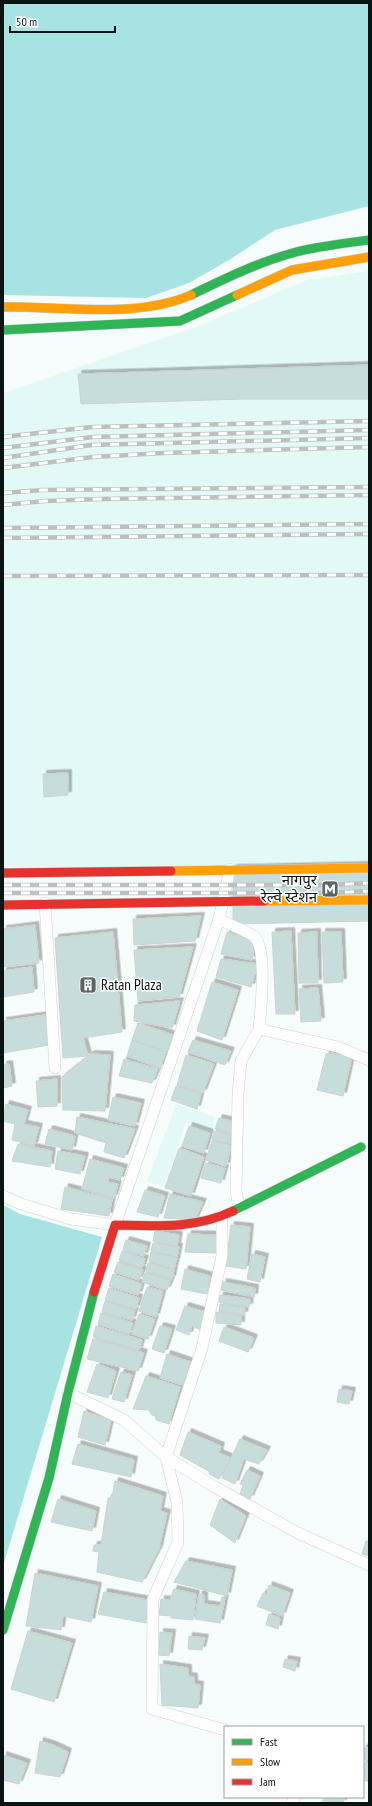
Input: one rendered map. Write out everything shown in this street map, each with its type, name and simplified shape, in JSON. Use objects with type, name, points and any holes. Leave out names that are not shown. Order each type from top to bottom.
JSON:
[{"type":"main road","points":[[3,307],[33,306],[116,308],[165,304],[182,299],[273,259],[311,248],[369,240]]},
{"type":"main road","points":[[3,330],[180,321],[292,270],[369,257]]},
{"type":"main road","points":[[3,873],[369,868]]},
{"type":"main road","points":[[3,905],[44,903],[224,903],[266,900],[369,900]]},
{"type":"main road","points":[[3,1630],[49,1478],[68,1393],[95,1287],[115,1225],[180,1226],[222,1216],[239,1209],[361,1147]]},
{"type":"street","points":[[3,1196],[21,1204],[71,1219],[115,1225],[219,919],[224,903],[230,870]]},
{"type":"street","points":[[44,903],[55,1068]]},
{"type":"street","points":[[219,919],[254,936],[261,955],[262,995],[260,1029],[241,1061],[236,1191],[239,1209]]},
{"type":"street","points":[[260,1029],[338,1047],[369,1060]]},
{"type":"street","points":[[222,1216],[222,1256],[202,1348],[166,1457],[177,1502],[178,1542],[152,1599],[152,1709],[224,1730]]},
{"type":"street","points":[[68,1393],[124,1420],[166,1457],[215,1487],[298,1533],[369,1565]]},
{"type":"shaded area","points":[[3,3],[369,3],[369,206],[275,230],[229,260],[189,283],[146,298],[3,295]]},
{"type":"shaded area","points":[[369,271],[369,869],[3,867],[3,393],[196,327],[307,280]]},
{"type":"shaded area","points":[[176,1104],[215,1117],[212,1130],[186,1122],[164,1186],[147,1182]]},
{"type":"shaded area","points":[[3,1205],[20,1214],[102,1237],[3,1566]]},
{"type":"building","points":[[369,365],[369,399],[243,399],[81,404],[78,374]]},
{"type":"building","points":[[68,773],[68,795],[44,797],[43,774]]},
{"type":"building","points":[[369,865],[369,921],[233,924],[233,868]]},
{"type":"building","points":[[201,916],[195,941],[134,945],[133,919]]},
{"type":"building","points":[[35,925],[39,963],[3,967],[3,929]]},
{"type":"building","points":[[291,931],[295,1014],[276,1014],[272,932]]},
{"type":"building","name":"Ratan Plaza","points":[[113,932],[122,1032],[83,1038],[88,1056],[63,1058],[55,938]]},
{"type":"building","points":[[227,932],[255,941],[252,960],[221,954]]},
{"type":"building","points":[[317,932],[318,983],[299,983],[298,933]]},
{"type":"building","points":[[322,932],[341,932],[343,982],[324,983]]},
{"type":"building","points":[[193,947],[179,997],[138,1001],[134,950]]},
{"type":"building","points":[[221,959],[258,964],[251,987],[216,977]]},
{"type":"building","points":[[32,967],[34,992],[3,997],[3,971]]},
{"type":"building","points":[[212,982],[238,990],[222,1040],[197,1031]]},
{"type":"building","points":[[318,988],[321,1021],[301,1022],[299,989]]},
{"type":"building","points":[[180,1001],[172,1028],[134,1021],[135,1005]]},
{"type":"building","points":[[45,1015],[49,1045],[3,1053],[3,1021]]},
{"type":"building","points":[[138,1023],[173,1035],[166,1052],[132,1040]]},
{"type":"building","points":[[132,1040],[166,1052],[160,1068],[127,1056]]},
{"type":"building","points":[[193,1040],[231,1051],[225,1065],[188,1052]]},
{"type":"building","points":[[332,1053],[347,1057],[351,1060],[343,1096],[317,1090],[326,1054]]},
{"type":"building","points":[[91,1054],[110,1055],[105,1111],[63,1110],[62,1077]]},
{"type":"building","points":[[186,1055],[214,1064],[203,1093],[177,1085]]},
{"type":"building","points":[[124,1059],[158,1069],[152,1083],[119,1076]]},
{"type":"building","points":[[9,1064],[12,1086],[3,1088],[3,1065]]},
{"type":"building","points":[[57,1079],[57,1106],[38,1107],[36,1081]]},
{"type":"building","points":[[176,1086],[201,1094],[197,1109],[171,1100]]},
{"type":"building","points":[[113,1097],[141,1103],[135,1126],[108,1120]]},
{"type":"building","points":[[6,1104],[28,1110],[24,1124],[39,1127],[34,1146],[12,1140],[15,1124],[3,1121]]},
{"type":"building","points":[[77,1117],[135,1129],[124,1158],[104,1152],[106,1143],[75,1133]]},
{"type":"building","points":[[219,1118],[235,1122],[232,1134],[215,1129]]},
{"type":"building","points":[[189,1126],[210,1133],[204,1153],[182,1146]]},
{"type":"building","points":[[49,1129],[75,1136],[72,1150],[45,1144]]},
{"type":"building","points":[[214,1131],[231,1135],[230,1144],[212,1140]]},
{"type":"building","points":[[212,1141],[231,1146],[226,1166],[206,1160]]},
{"type":"building","points":[[18,1144],[52,1151],[50,1167],[12,1161]]},
{"type":"building","points":[[179,1148],[204,1157],[191,1196],[165,1188]]},
{"type":"building","points":[[58,1151],[85,1156],[80,1174],[55,1169]]},
{"type":"building","points":[[90,1159],[124,1168],[120,1180],[109,1177],[108,1182],[118,1184],[114,1198],[82,1189]]},
{"type":"building","points":[[206,1163],[225,1168],[221,1183],[201,1178]]},
{"type":"building","points":[[65,1187],[112,1199],[109,1216],[61,1209]]},
{"type":"building","points":[[145,1190],[165,1196],[158,1217],[137,1212]]},
{"type":"building","points":[[170,1194],[203,1202],[195,1220],[164,1218]]},
{"type":"building","points":[[231,1225],[250,1227],[246,1269],[226,1266]]},
{"type":"building","points":[[155,1231],[179,1235],[177,1246],[153,1241]]},
{"type":"building","points":[[188,1234],[216,1235],[217,1253],[185,1252]]},
{"type":"building","points":[[126,1240],[147,1246],[144,1256],[123,1250]]},
{"type":"building","points":[[153,1243],[179,1247],[177,1257],[151,1251]]},
{"type":"building","points":[[122,1251],[145,1259],[142,1268],[119,1260]]},
{"type":"building","points":[[151,1252],[177,1258],[174,1269],[149,1262]]},
{"type":"building","points":[[252,1254],[265,1257],[260,1282],[247,1279]]},
{"type":"building","points":[[118,1262],[143,1270],[139,1280],[114,1272]]},
{"type":"building","points":[[148,1263],[174,1270],[172,1279],[146,1272]]},
{"type":"building","points":[[185,1269],[210,1276],[207,1294],[181,1289]]},
{"type":"building","points":[[145,1273],[171,1280],[167,1290],[142,1282]]},
{"type":"building","points":[[113,1274],[142,1284],[138,1295],[109,1286]]},
{"type":"building","points":[[223,1282],[255,1288],[254,1297],[221,1290]]},
{"type":"building","points":[[147,1287],[163,1291],[156,1317],[139,1311]]},
{"type":"building","points":[[109,1288],[139,1298],[136,1309],[105,1300]]},
{"type":"building","points":[[220,1295],[250,1299],[249,1307],[219,1302]]},
{"type":"building","points":[[105,1301],[135,1311],[132,1320],[102,1312]]},
{"type":"building","points":[[220,1304],[245,1308],[244,1315],[219,1311]]},
{"type":"building","points":[[185,1306],[206,1312],[201,1330],[192,1326],[189,1335],[176,1330]]},
{"type":"building","points":[[216,1312],[241,1316],[241,1325],[216,1323]]},
{"type":"building","points":[[101,1313],[133,1323],[129,1334],[98,1324]]},
{"type":"building","points":[[139,1314],[155,1319],[148,1339],[132,1334]]},
{"type":"building","points":[[96,1326],[142,1340],[139,1350],[93,1337]]},
{"type":"building","points":[[160,1326],[172,1329],[164,1353],[152,1349]]},
{"type":"building","points":[[224,1327],[254,1338],[248,1352],[219,1341]]},
{"type":"building","points":[[93,1339],[144,1353],[138,1371],[87,1359]]},
{"type":"building","points":[[167,1354],[191,1362],[183,1385],[160,1378]]},
{"type":"building","points":[[97,1364],[116,1371],[108,1398],[87,1392]]},
{"type":"building","points":[[121,1372],[132,1375],[124,1402],[112,1399]]},
{"type":"building","points":[[146,1376],[180,1387],[169,1424],[156,1420],[156,1417],[151,1414],[149,1410],[133,1409]]},
{"type":"building","points":[[339,1389],[352,1391],[349,1404],[337,1402]]},
{"type":"building","points":[[84,1411],[111,1420],[105,1445],[78,1437]]},
{"type":"building","points":[[188,1432],[221,1446],[219,1453],[231,1458],[219,1479],[209,1474],[210,1472],[180,1455]]},
{"type":"building","points":[[240,1439],[267,1450],[259,1464],[244,1459],[235,1484],[222,1478]]},
{"type":"building","points":[[78,1444],[134,1460],[131,1477],[72,1464]]},
{"type":"building","points":[[247,1470],[260,1476],[250,1499],[240,1494],[243,1485],[240,1484]]},
{"type":"building","points":[[115,1481],[163,1496],[160,1511],[167,1513],[159,1549],[142,1582],[97,1572],[99,1552],[93,1551],[94,1545],[101,1545],[108,1498],[112,1498]]},
{"type":"building","points":[[58,1499],[96,1511],[92,1531],[51,1522]]},
{"type":"building","points":[[220,1499],[246,1516],[235,1543],[210,1525]]},
{"type":"building","points":[[366,1541],[369,1542],[369,1556],[362,1554]]},
{"type":"building","points":[[186,1561],[232,1570],[227,1596],[174,1582]]},
{"type":"building","points":[[35,1573],[98,1586],[91,1622],[63,1616],[61,1630],[26,1626]]},
{"type":"building","points":[[269,1585],[290,1593],[282,1616],[257,1606],[263,1593],[267,1594]]},
{"type":"building","points":[[174,1589],[196,1594],[193,1620],[171,1618],[171,1616],[159,1615],[161,1599],[170,1600]]},
{"type":"building","points":[[104,1592],[148,1600],[146,1623],[98,1614]]},
{"type":"building","points":[[199,1594],[204,1595],[204,1604],[220,1606],[222,1597],[225,1598],[220,1623],[195,1619]]},
{"type":"building","points":[[269,1614],[280,1618],[278,1629],[266,1625]]},
{"type":"building","points":[[28,1631],[72,1643],[54,1702],[11,1689]]},
{"type":"building","points":[[160,1632],[172,1633],[169,1656],[159,1655]]},
{"type":"building","points":[[189,1636],[205,1638],[202,1650],[188,1649]]},
{"type":"building","points":[[285,1659],[297,1661],[295,1671],[283,1667]]},
{"type":"building","points":[[160,1664],[188,1668],[188,1676],[194,1677],[194,1684],[200,1685],[198,1708],[162,1705]]},
{"type":"building","points":[[40,1741],[68,1752],[60,1777],[35,1773]]},
{"type":"building","points":[[364,1748],[369,1748],[369,1760],[364,1760]]},
{"type":"building","points":[[3,1755],[27,1763],[19,1784],[3,1780]]},
{"type":"building","points":[[364,1763],[369,1763],[369,1781],[364,1781]]},
{"type":"building","points":[[324,1798],[344,1798],[343,1803],[322,1803]]},
{"type":"railway","points":[[3,437],[92,427],[369,421]]},
{"type":"railway","points":[[3,448],[93,437],[369,430]]},
{"type":"railway","points":[[3,458],[91,445],[369,438]]},
{"type":"railway","points":[[3,468],[93,457],[164,453],[369,447]]},
{"type":"railway","points":[[3,493],[42,490],[369,487]]},
{"type":"railway","points":[[3,505],[45,501],[101,499],[369,495]]},
{"type":"railway","points":[[3,528],[369,524]]},
{"type":"railway","points":[[3,538],[369,534]]},
{"type":"railway","points":[[3,576],[369,575]]},
{"type":"railway","points":[[3,885],[330,885],[369,883]]},
{"type":"railway","points":[[3,893],[330,893],[369,891]]},
{"type":"traffic: fast","points":[[191,295],[243,271],[282,256],[314,248],[369,240]]},
{"type":"traffic: fast","points":[[3,330],[180,321],[237,295]]},
{"type":"traffic: fast","points":[[233,1211],[361,1147]]},
{"type":"traffic: fast","points":[[3,1630],[49,1478],[68,1393],[94,1292]]},
{"type":"traffic: slow","points":[[237,295],[292,270],[369,257]]},
{"type":"traffic: slow","points":[[3,307],[99,310],[123,309],[147,307],[170,302],[191,295]]},
{"type":"traffic: slow","points":[[171,871],[369,868]]},
{"type":"traffic: slow","points":[[264,901],[369,900]]},
{"type":"traffic: jam","points":[[3,873],[171,871]]},
{"type":"traffic: jam","points":[[3,905],[264,901]]},
{"type":"traffic: jam","points":[[94,1292],[115,1225],[160,1226],[190,1224],[219,1217],[233,1211]]},
{"type":"place","name":"नागपुर रेल्वे स्टेशन","points":[[330,889]]},
{"type":"place","name":"Ratan Plaza","points":[[88,985]]}]
